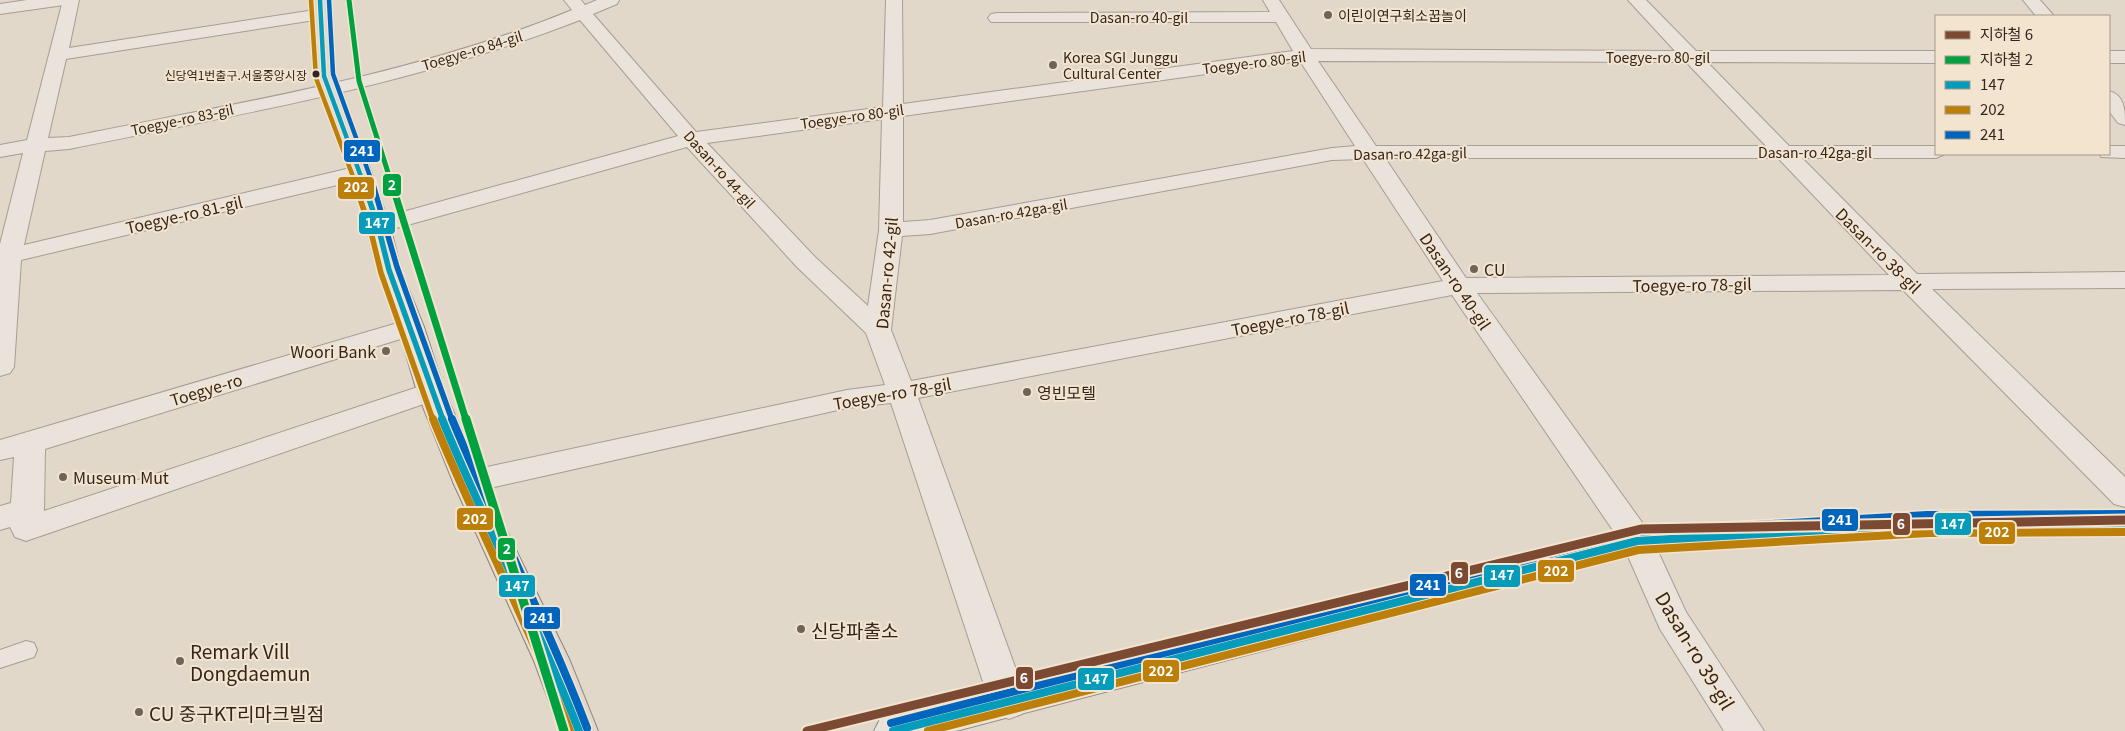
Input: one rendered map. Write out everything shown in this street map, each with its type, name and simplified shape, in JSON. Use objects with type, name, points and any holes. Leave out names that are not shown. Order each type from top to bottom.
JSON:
[{"type":"main road","points":[[321,7],[324,76],[378,226],[389,270],[411,327],[431,392],[468,482],[552,661],[579,731]]},
{"type":"street","points":[[0,9],[64,0]]},
{"type":"street","points":[[0,367],[4,257],[71,0]]},
{"type":"street","name":"Toegye-ro 84-gil","points":[[330,90],[485,47],[578,6],[611,0]]},
{"type":"street","name":"Dasan-ro 42-gil","points":[[894,0],[891,230],[878,330],[902,392],[1009,703]]},
{"type":"street","name":"Dasan-ro 38-gil","points":[[1636,0],[1909,281],[2125,496]]},
{"type":"street","points":[[2032,0],[2044,15]]},
{"type":"street","name":"Dasan-ro 44-gil","points":[[578,6],[692,140],[806,262],[878,330]]},
{"type":"street","points":[[57,55],[321,7]]},
{"type":"street","name":"Dasan-ro 40-gil","points":[[997,18],[1276,8],[1305,55],[1459,286],[1636,541]]},
{"type":"street","name":"Toegye-ro 80-gil","points":[[378,226],[692,140],[893,110],[1305,55],[1935,57]]},
{"type":"street","points":[[2110,57],[2125,57]]},
{"type":"street","name":"Toegye-ro 83-gil","points":[[0,151],[34,144],[69,143],[330,90]]},
{"type":"street","points":[[2110,98],[2125,119]]},
{"type":"street","name":"Dasan-ro 42ga-gil","points":[[891,230],[930,227],[1332,154],[1371,152],[1935,152]]},
{"type":"street","points":[[2110,152],[2125,152]]},
{"type":"street","name":"Toegye-ro 81-gil","points":[[4,257],[359,173]]},
{"type":"street","name":"Toegye-ro 78-gil","points":[[468,482],[847,399],[902,392],[1459,286],[2125,280]]},
{"type":"street","name":"Toegye-ro","points":[[0,450],[30,443],[411,327]]},
{"type":"street","points":[[30,443],[18,519],[431,392]]},
{"type":"street","points":[[893,731],[1009,703],[1636,541],[1928,524],[2125,523]]},
{"type":"street","name":"Dasan-ro 39-gil","points":[[1636,541],[1672,619],[1744,731]]},
{"type":"lane","points":[[0,659],[26,650]]},
{"type":"metro line","name":"2","points":[[349,0],[359,81],[564,731]]},
{"type":"metro line","name":"6","points":[[807,731],[1641,529],[2125,520]]},
{"type":"transit line","name":"202","points":[[311,0],[316,78],[370,228],[381,273],[403,330],[423,395],[460,486],[544,664],[570,731]]},
{"type":"transit line","name":"147","points":[[320,0],[324,76],[356,160],[378,226],[389,270],[411,327],[431,392],[468,482],[552,661],[579,731]]},
{"type":"transit line","name":"241","points":[[329,0],[333,74],[364,157],[386,223],[397,267],[419,324],[439,389],[476,478],[560,657],[587,728]]},
{"type":"transit line","name":"241","points":[[891,723],[1636,532],[1927,515],[2125,514]]},
{"type":"transit line","name":"147","points":[[893,731],[1637,541],[1928,524],[2125,523]]},
{"type":"transit line","name":"202","points":[[928,731],[1638,550],[1928,533],[2125,532]]},
{"type":"place","name":"이린이연구회소꿉놀이","points":[[1328,15]]},
{"type":"place","name":"Korea SGI Junggu Cultural Center","points":[[1053,65]]},
{"type":"place","name":"신당역1번출구.서울중앙시장","points":[[316,74]]},
{"type":"place","name":"CU","points":[[1474,269]]},
{"type":"place","name":"Woori Bank","points":[[386,351]]},
{"type":"place","name":"영빈모텔","points":[[1027,392]]},
{"type":"place","name":"Museum Mut","points":[[63,477]]},
{"type":"place","name":"신당파출소","points":[[801,629]]},
{"type":"place","name":"Remark Vill Dongdaemun","points":[[180,661]]},
{"type":"place","name":"CU 중구KT리마크빌점","points":[[139,712]]}]
